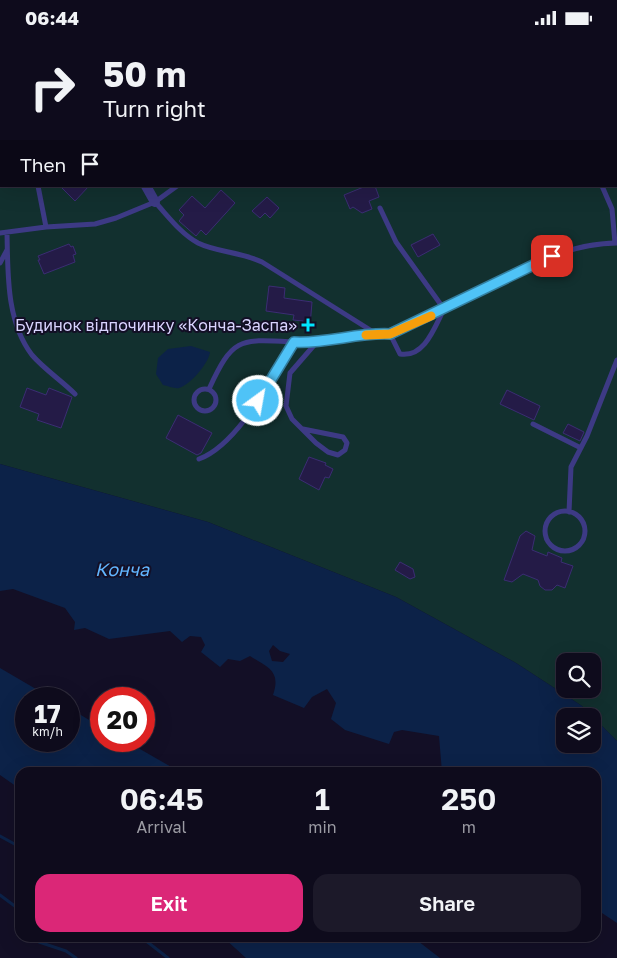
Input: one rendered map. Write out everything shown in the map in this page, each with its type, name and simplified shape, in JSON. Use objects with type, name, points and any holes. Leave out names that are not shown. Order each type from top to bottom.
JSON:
[{"type":"street","points":[[147,187],[155,202]]},
{"type":"lane","points":[[38,187],[46,227]]},
{"type":"lane","points":[[0,233],[46,227],[95,224],[116,219],[155,202],[176,187]]},
{"type":"lane","points":[[208,389],[223,359],[234,346],[252,339],[316,343],[375,333],[390,334],[552,256],[585,245],[616,243],[612,209],[602,187]]},
{"type":"lane","points":[[155,202],[185,234],[199,243],[247,255],[262,262],[375,333]]},
{"type":"lane","points":[[380,208],[396,241],[444,309]]},
{"type":"lane","points":[[7,233],[10,303],[26,346],[34,357],[76,393]]},
{"type":"lane","points":[[0,263],[8,250]]},
{"type":"lane","points":[[390,334],[400,354],[406,355],[421,348],[431,335],[444,309]]},
{"type":"lane","points":[[199,459],[207,457],[231,436],[249,415],[294,342]]},
{"type":"lane","points":[[303,429],[343,437],[347,443],[346,450],[338,455],[328,453],[292,419],[286,406],[286,390],[290,373],[316,343]]},
{"type":"lane","points":[[569,512],[571,467],[581,448],[617,360]]},
{"type":"lane","points":[[201,389],[208,389],[214,393],[216,404],[208,411],[201,410],[194,401],[195,394],[201,389]]},
{"type":"lane","points":[[533,424],[581,448]]},
{"type":"lane","points":[[569,512],[578,516],[582,521],[584,535],[578,546],[566,551],[559,550],[553,547],[546,537],[546,524],[554,514],[569,512]]},
{"type":"green space","name":"Будинок відпочинку «Конча-Заспа»","points":[[0,187],[617,187],[617,741],[601,725],[601,708],[584,708],[570,698],[601,698],[601,653],[556,653],[556,689],[516,663],[396,597],[208,522],[0,464]]},
{"type":"water","points":[[191,346],[210,352],[203,367],[183,386],[173,388],[163,385],[156,374],[158,358],[168,349]]},
{"type":"water","name":"Конча","points":[[0,464],[208,522],[396,597],[516,663],[556,689],[556,698],[570,698],[584,708],[556,708],[556,753],[601,753],[601,725],[617,741],[617,923],[601,912],[601,767],[442,767],[439,736],[402,730],[394,732],[389,744],[345,730],[331,719],[336,703],[327,689],[312,697],[304,708],[273,695],[275,680],[272,671],[250,656],[240,661],[228,659],[220,667],[201,652],[205,645],[201,637],[190,636],[182,642],[170,631],[109,639],[85,628],[74,630],[75,622],[65,608],[13,589],[0,591]],"holes":[[[273,645],[280,651],[290,654],[283,662],[272,661],[269,651]]]},
{"type":"water","points":[[0,668],[32,687],[15,687],[15,752],[80,752],[80,715],[90,720],[90,752],[145,752],[171,767],[15,767],[15,786],[0,775]]},
{"type":"water","points":[[228,942],[419,942],[440,958],[246,958]]},
{"type":"building","points":[[61,187],[88,187],[75,201]]},
{"type":"building","points":[[364,187],[375,187],[379,197],[369,201],[372,209],[362,213],[353,207],[350,209],[344,195]]},
{"type":"building","points":[[221,190],[235,203],[206,235],[201,230],[196,236],[179,221],[184,215],[179,210],[192,196],[205,208]]},
{"type":"building","points":[[267,197],[279,208],[270,218],[265,213],[260,218],[252,211]]},
{"type":"building","points":[[433,234],[440,245],[418,257],[411,245]]},
{"type":"building","points":[[69,244],[71,247],[73,246],[76,254],[73,255],[75,262],[44,274],[38,256]]},
{"type":"building","points":[[269,286],[285,288],[284,298],[312,302],[310,326],[302,325],[303,321],[293,320],[294,315],[266,311]]},
{"type":"building","points":[[27,388],[46,395],[49,388],[72,397],[61,428],[37,420],[39,414],[20,407]]},
{"type":"building","points":[[507,390],[540,406],[534,420],[500,404]]},
{"type":"building","points":[[178,415],[212,433],[201,453],[197,455],[166,438]]},
{"type":"building","points":[[568,424],[584,432],[580,441],[563,433]]},
{"type":"building","points":[[309,457],[326,463],[325,465],[333,469],[329,478],[325,477],[319,490],[299,479]]},
{"type":"building","points":[[526,531],[535,536],[532,550],[547,556],[548,552],[562,558],[561,562],[573,566],[565,588],[557,585],[552,590],[545,590],[540,586],[538,580],[523,574],[512,582],[504,580],[520,536]]},
{"type":"building","points":[[400,562],[413,569],[415,577],[410,579],[395,570]]},
{"type":"waterway","points":[[0,836],[15,844]]},
{"type":"waterway","points":[[0,895],[15,906]]},
{"type":"waterway","points":[[39,942],[66,951],[76,958]]},
{"type":"waterway","points":[[147,942],[168,958]]},
{"type":"slow traffic","points":[[366,335],[375,333],[390,334],[431,316]]},
{"type":"place","name":"Будинок відпочинку «Конча-Заспа»","points":[[308,325]]},
{"type":"route","points":[[258,401],[294,342],[316,343],[375,333],[390,334],[411,326],[552,256]]}]
